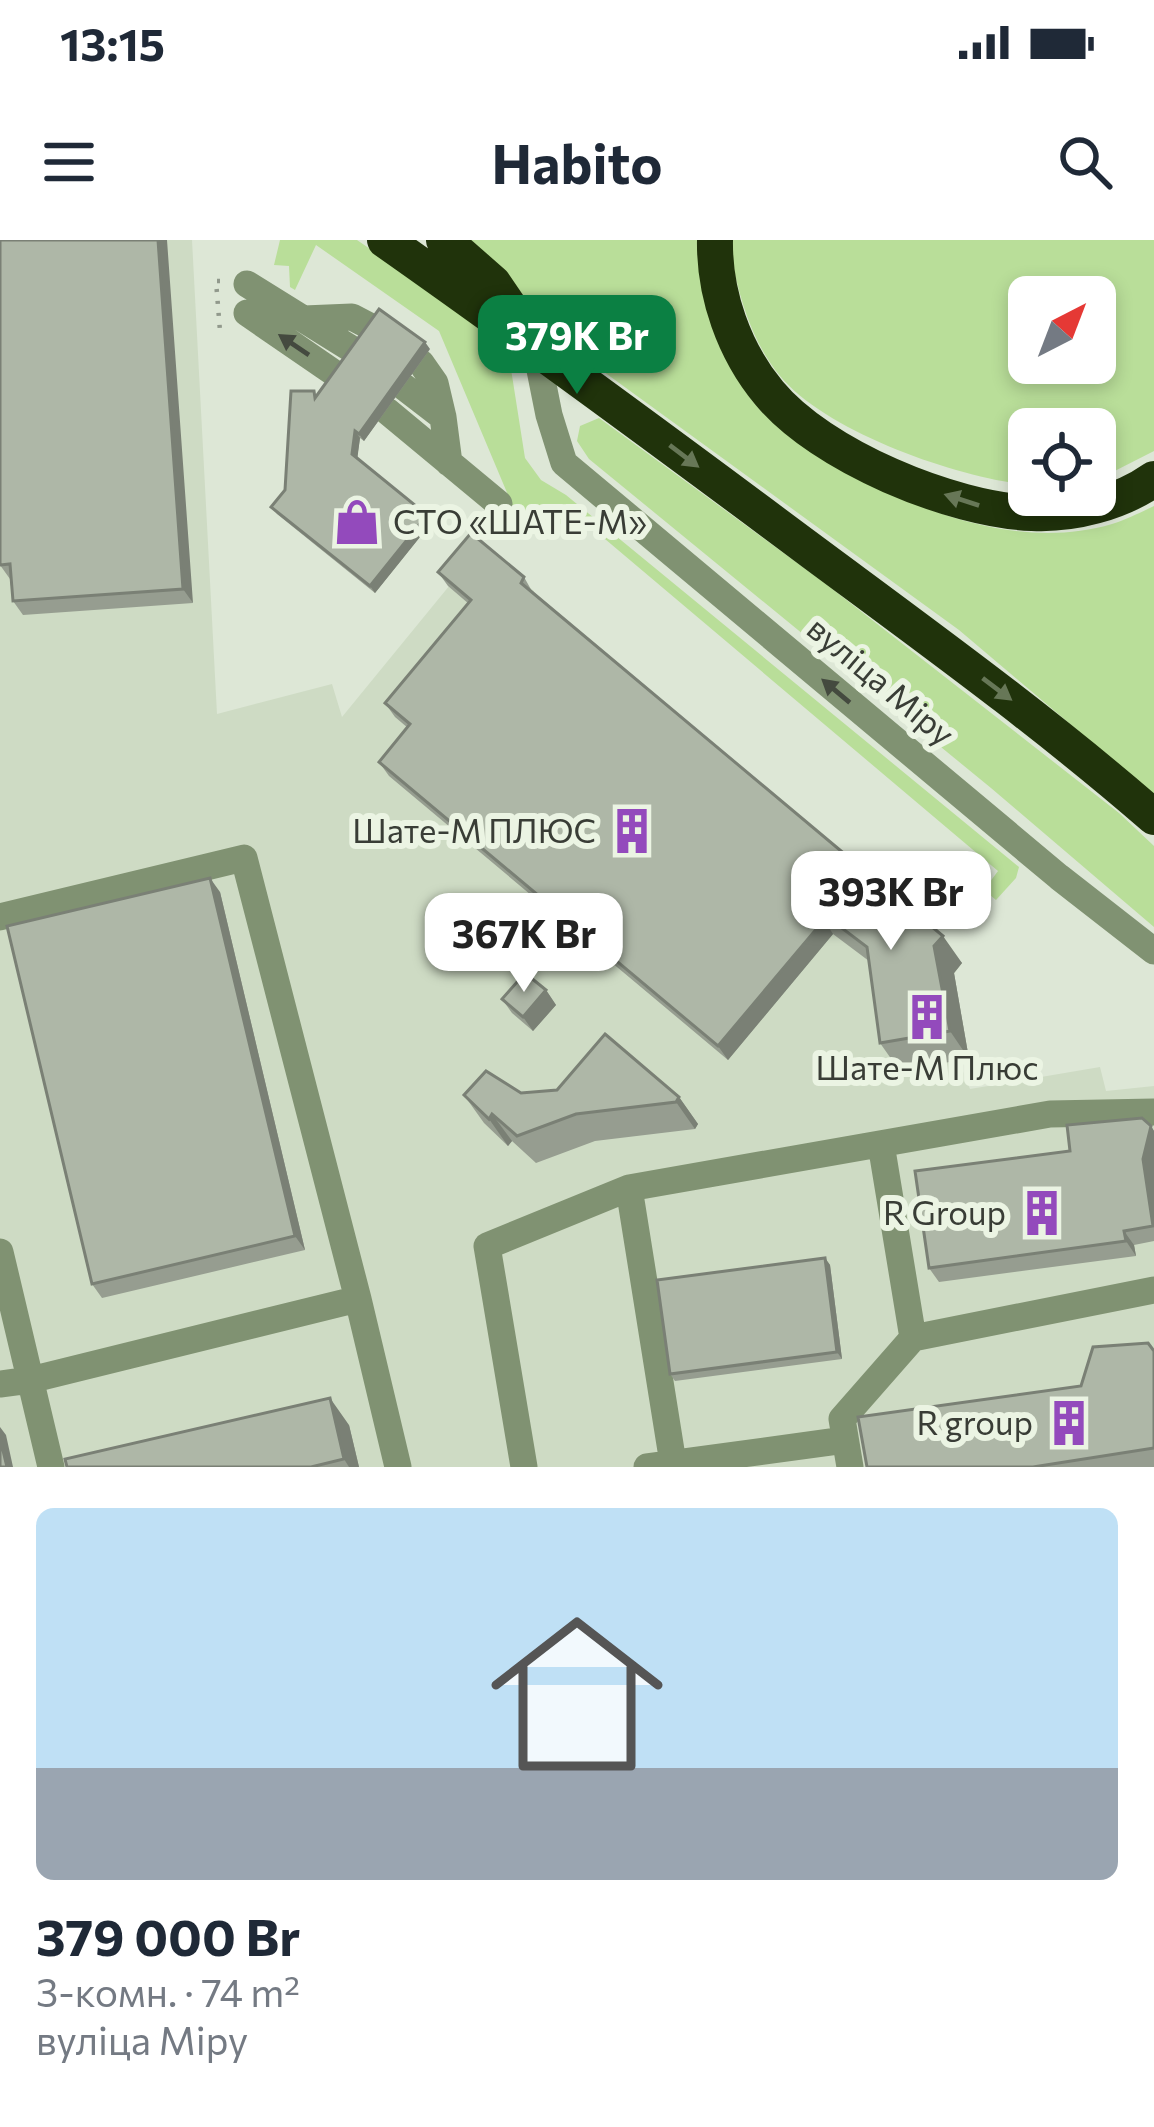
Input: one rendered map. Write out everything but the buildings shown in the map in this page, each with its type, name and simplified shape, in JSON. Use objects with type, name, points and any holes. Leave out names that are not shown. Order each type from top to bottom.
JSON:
[{"type":"highway","points":[[385,240],[535,345],[1070,744],[1154,817]]},
{"type":"highway","points":[[444,240],[493,283],[535,345]]},
{"type":"highway","points":[[715,240],[722,305],[757,375],[770,394],[808,428],[854,457],[977,506],[1034,514],[1080,510],[1135,493],[1154,479]]},
{"type":"street","points":[[247,284],[358,352]]},
{"type":"street","points":[[247,313],[340,376]]},
{"type":"street","points":[[302,319],[352,317],[375,328]]},
{"type":"street","name":"вуліца Міру","points":[[535,345],[548,415],[564,464],[1154,951]]},
{"type":"street","points":[[421,363],[435,382],[449,463]]},
{"type":"street","points":[[404,387],[443,417]]},
{"type":"street","points":[[387,411],[499,504]]},
{"type":"street","points":[[0,917],[244,858],[398,1467]]},
{"type":"street","points":[[524,1467],[487,1246],[628,1188],[1050,1114],[1154,1112]]},
{"type":"street","points":[[881,1144],[913,1338]]},
{"type":"street","points":[[628,1188],[660,1465],[847,1454],[842,1419],[913,1338],[1154,1290]]},
{"type":"street","points":[[0,1252],[51,1467]]},
{"type":"street","points":[[0,1384],[358,1299]]},
{"type":"shaded area","points":[[0,240],[192,240],[217,714],[332,684],[342,717],[481,547],[534,591],[531,597],[962,963],[954,974],[969,1059],[959,1061],[970,1089],[1100,1067],[1106,1091],[1154,1086],[1154,1467],[0,1467]]},
{"type":"green space","points":[[280,240],[357,240],[497,336],[508,350],[525,458],[541,480],[566,495],[1019,867],[1016,878],[996,900],[984,890],[998,871],[573,512],[561,524],[538,521],[513,507],[439,331],[316,245],[295,290],[290,287],[289,266],[274,265]]},
{"type":"green space","points":[[471,240],[698,240],[726,351],[760,410],[814,452],[911,502],[976,524],[1045,533],[1112,524],[1154,506],[1154,795],[959,630],[549,332],[507,273]]},
{"type":"green space","points":[[728,240],[1154,240],[1154,451],[1116,470],[1116,408],[1008,408],[1008,482],[895,449],[828,416],[780,376],[752,328]]},
{"type":"green space","points":[[599,418],[826,584],[1119,813],[1154,846],[1154,927],[589,459],[577,441],[580,426]]},
{"type":"place","name":"СТО «ШАТЕ-М»","points":[[357,522]]},
{"type":"place","name":"Шате-М ПЛЮС","points":[[632,831]]},
{"type":"place","name":"Шате-М Плюс","points":[[927,1017]]},
{"type":"place","name":"R Group","points":[[1042,1213]]},
{"type":"place","name":"R group","points":[[1069,1423]]}]
